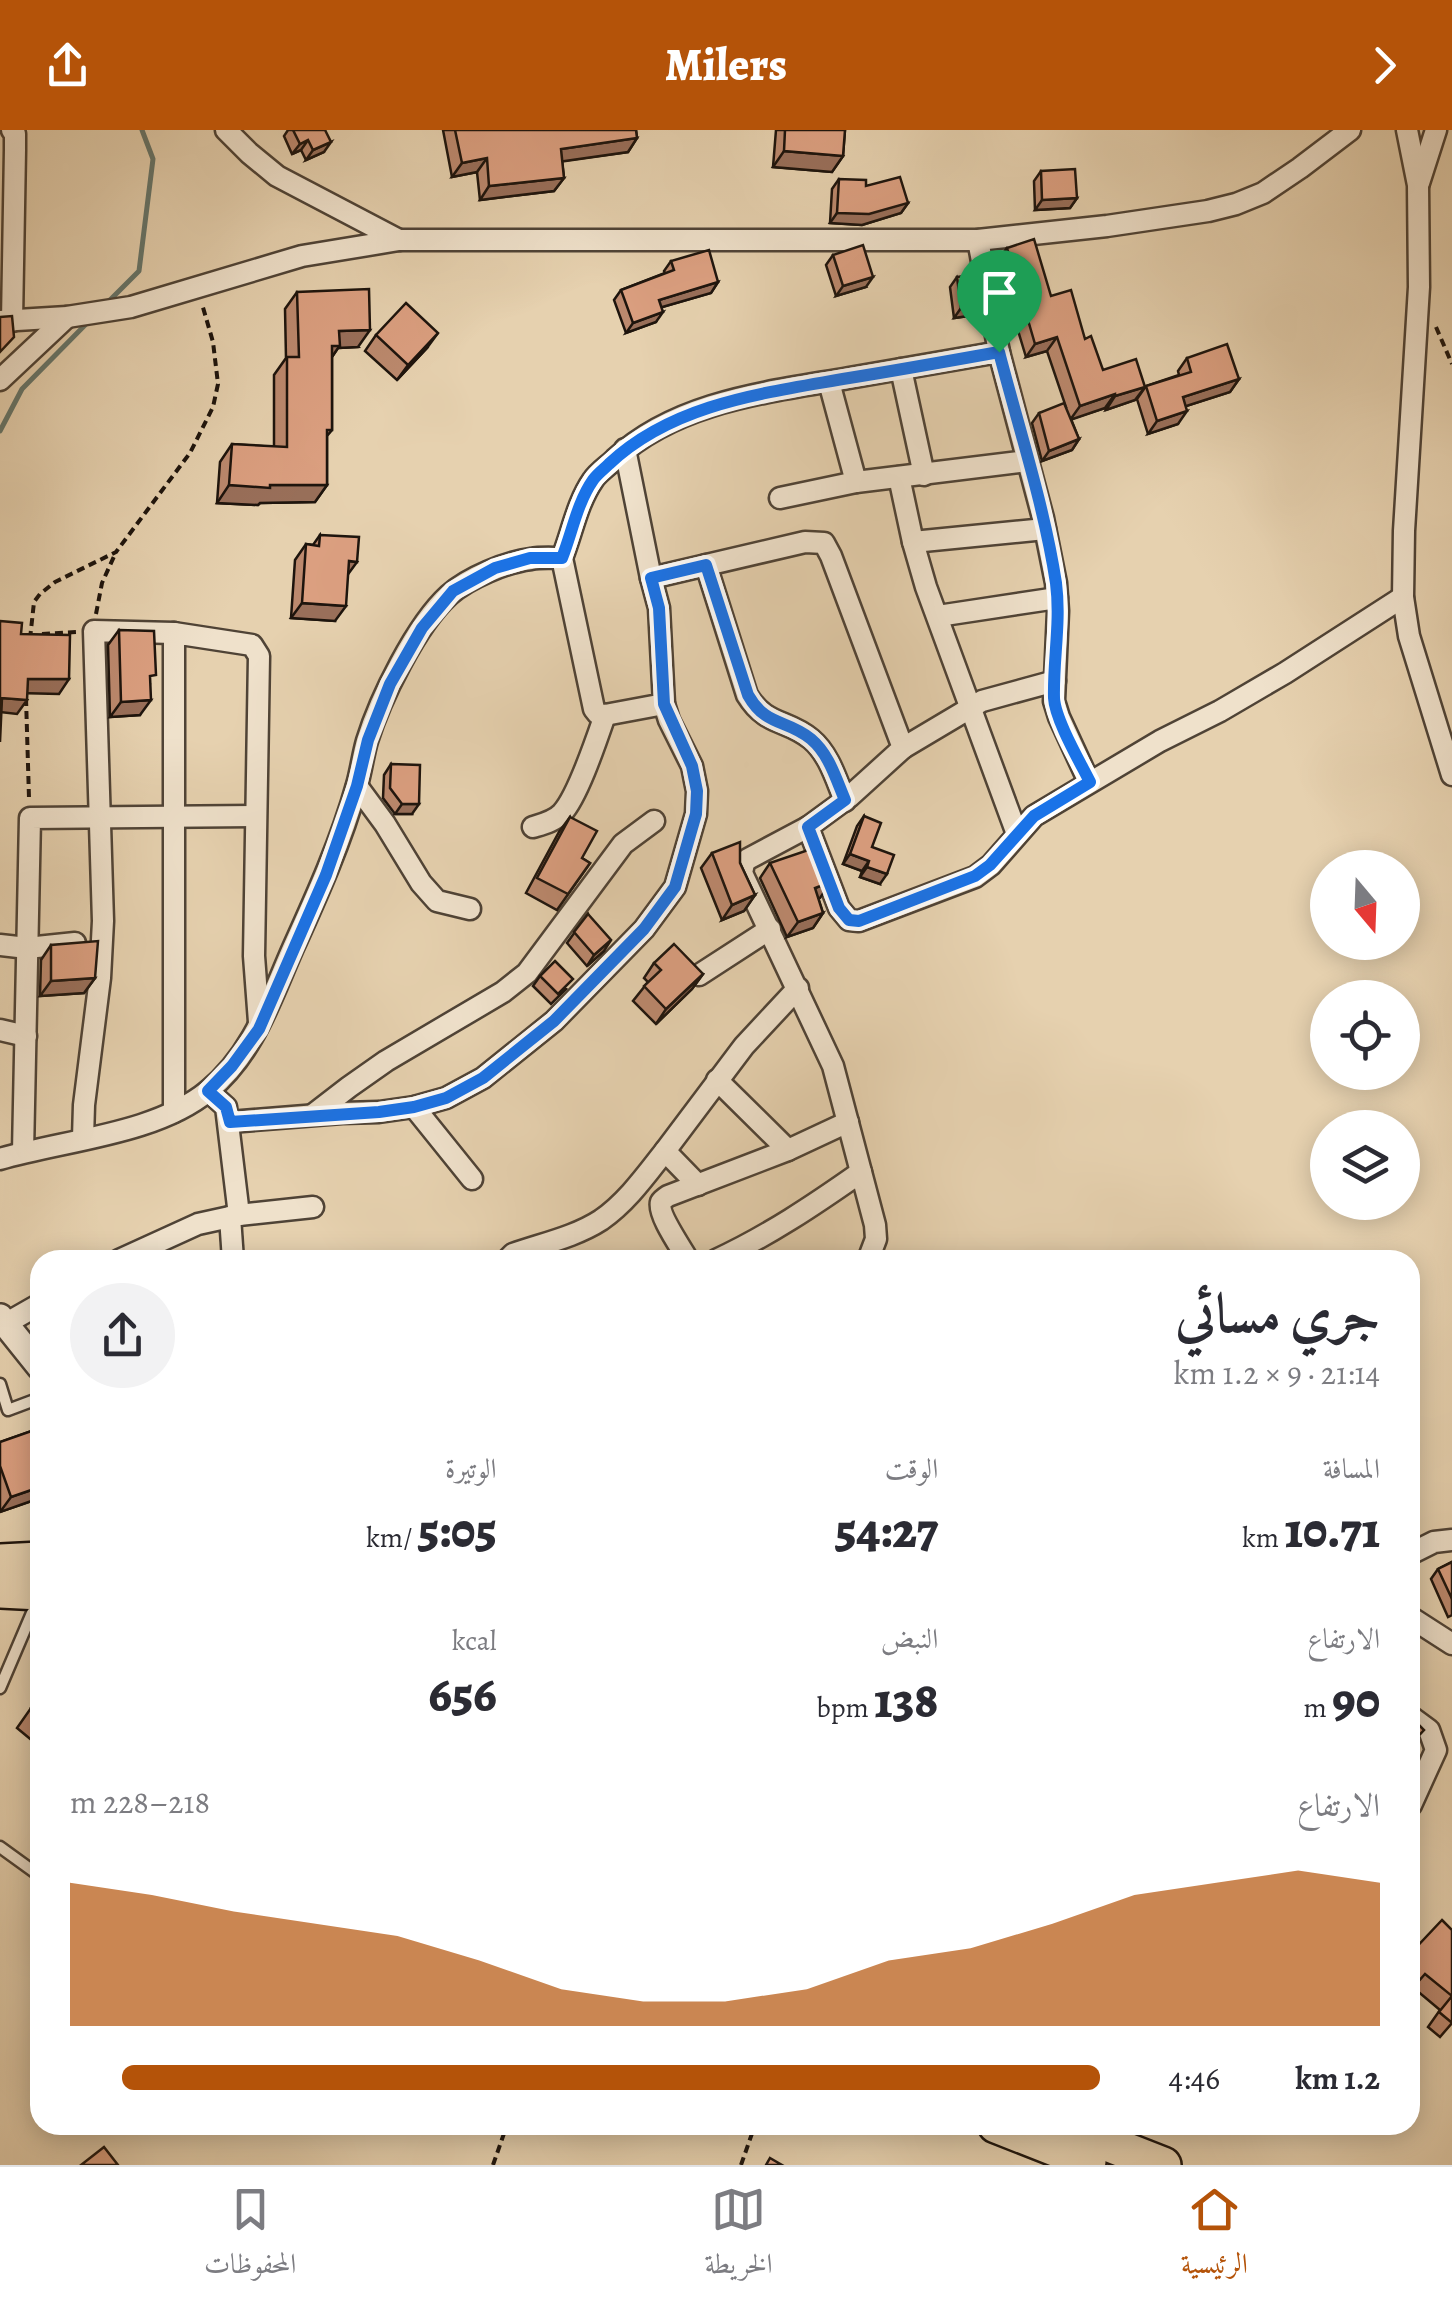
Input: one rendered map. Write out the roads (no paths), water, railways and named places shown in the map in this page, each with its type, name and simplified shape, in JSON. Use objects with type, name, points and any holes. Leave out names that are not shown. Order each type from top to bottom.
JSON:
[{"type":"highway","points":[[0,1562],[30,1560]]},
{"type":"highway","points":[[0,1590],[30,1592]]},
{"type":"highway","points":[[1022,2135],[1098,2165]]},
{"type":"highway","points":[[1086,2135],[1163,2165]]},
{"type":"street","points":[[12,130],[15,150],[6,321],[132,307],[302,256],[399,240],[978,240],[1107,226],[1236,204],[1262,193],[1350,130]]},
{"type":"street","points":[[226,130],[277,176],[399,240]]},
{"type":"street","points":[[1300,168],[1324,130]]},
{"type":"street","points":[[1407,130],[1418,185],[1419,287],[1403,597],[1413,650],[1452,775]]},
{"type":"street","points":[[1418,185],[1436,130]]},
{"type":"street","points":[[978,240],[999,352],[1045,529],[1057,598],[1054,701],[1090,782]]},
{"type":"street","points":[[0,380],[72,316]]},
{"type":"street","points":[[664,704],[605,715],[594,709],[562,558],[593,480],[625,449],[654,430],[722,404],[999,352]]},
{"type":"street","points":[[901,369],[924,474]]},
{"type":"street","points":[[829,382],[856,482]]},
{"type":"street","points":[[230,1122],[379,1112],[446,1098],[483,1078],[554,1021],[644,929],[675,887],[696,814],[697,791],[692,766],[664,704],[659,608],[625,449]]},
{"type":"street","points":[[780,498],[856,482],[1027,461]]},
{"type":"street","points":[[900,477],[913,542],[1017,834]]},
{"type":"street","points":[[913,542],[1045,529]]},
{"type":"street","points":[[651,578],[805,542],[824,543],[903,748]]},
{"type":"street","points":[[0,1159],[143,1126],[208,1091],[232,1066],[259,1029],[326,875],[357,786],[368,740],[390,684],[422,628],[453,591],[495,568],[530,558],[562,558]]},
{"type":"street","points":[[706,565],[755,708],[813,740],[825,753],[845,800]]},
{"type":"street","points":[[808,827],[839,908],[849,920],[859,921],[975,876],[1034,816],[1268,682],[1403,597]]},
{"type":"street","points":[[938,616],[1057,598]]},
{"type":"street","points":[[83,1138],[102,940],[94,631],[174,634],[252,644],[257,650],[260,664],[254,956],[259,1029]]},
{"type":"street","points":[[174,634],[174,1112]]},
{"type":"street","points":[[872,1250],[876,1225],[833,1066],[742,868],[748,858],[808,827],[845,800],[903,748],[982,701],[1056,680]]},
{"type":"street","points":[[533,827],[550,822],[563,812],[594,748],[605,715]]},
{"type":"street","points":[[357,786],[437,901],[470,909]]},
{"type":"street","points":[[23,1152],[30,818],[255,816]]},
{"type":"street","points":[[312,1116],[386,1061],[503,992],[527,973],[624,844],[654,821]]},
{"type":"street","points":[[698,975],[770,929]]},
{"type":"street","points":[[0,945],[27,948],[102,940]]},
{"type":"street","points":[[524,1250],[587,1228],[625,1200],[744,1046],[798,988]]},
{"type":"street","points":[[0,1030],[26,1036]]},
{"type":"street","points":[[717,1080],[788,1150]]},
{"type":"street","points":[[208,1091],[226,1107],[230,1122],[233,1250]]},
{"type":"street","points":[[414,1107],[472,1179]]},
{"type":"street","points":[[682,1250],[662,1215],[660,1205],[668,1196],[788,1150],[848,1122]]},
{"type":"street","points":[[665,1151],[698,1185]]},
{"type":"street","points":[[738,1250],[803,1213],[861,1172]]},
{"type":"street","points":[[141,1250],[198,1224],[313,1207]]},
{"type":"street","points":[[30,1310],[2,1326],[30,1356]]},
{"type":"street","points":[[1420,1549],[1452,1540]]},
{"type":"street","points":[[1420,1623],[1452,1644]]},
{"type":"street","points":[[1420,1723],[1430,1730],[1436,1750],[1420,1787]]},
{"type":"lane","points":[[0,1384],[8,1410],[30,1402]]},
{"type":"lane","points":[[0,1688],[30,1618]]},
{"type":"lane","points":[[0,1847],[30,1869]]},
{"type":"waterway","points":[[105,305],[139,271],[153,159],[142,130]]},
{"type":"waterway","points":[[0,431],[22,389],[90,320]]}]
